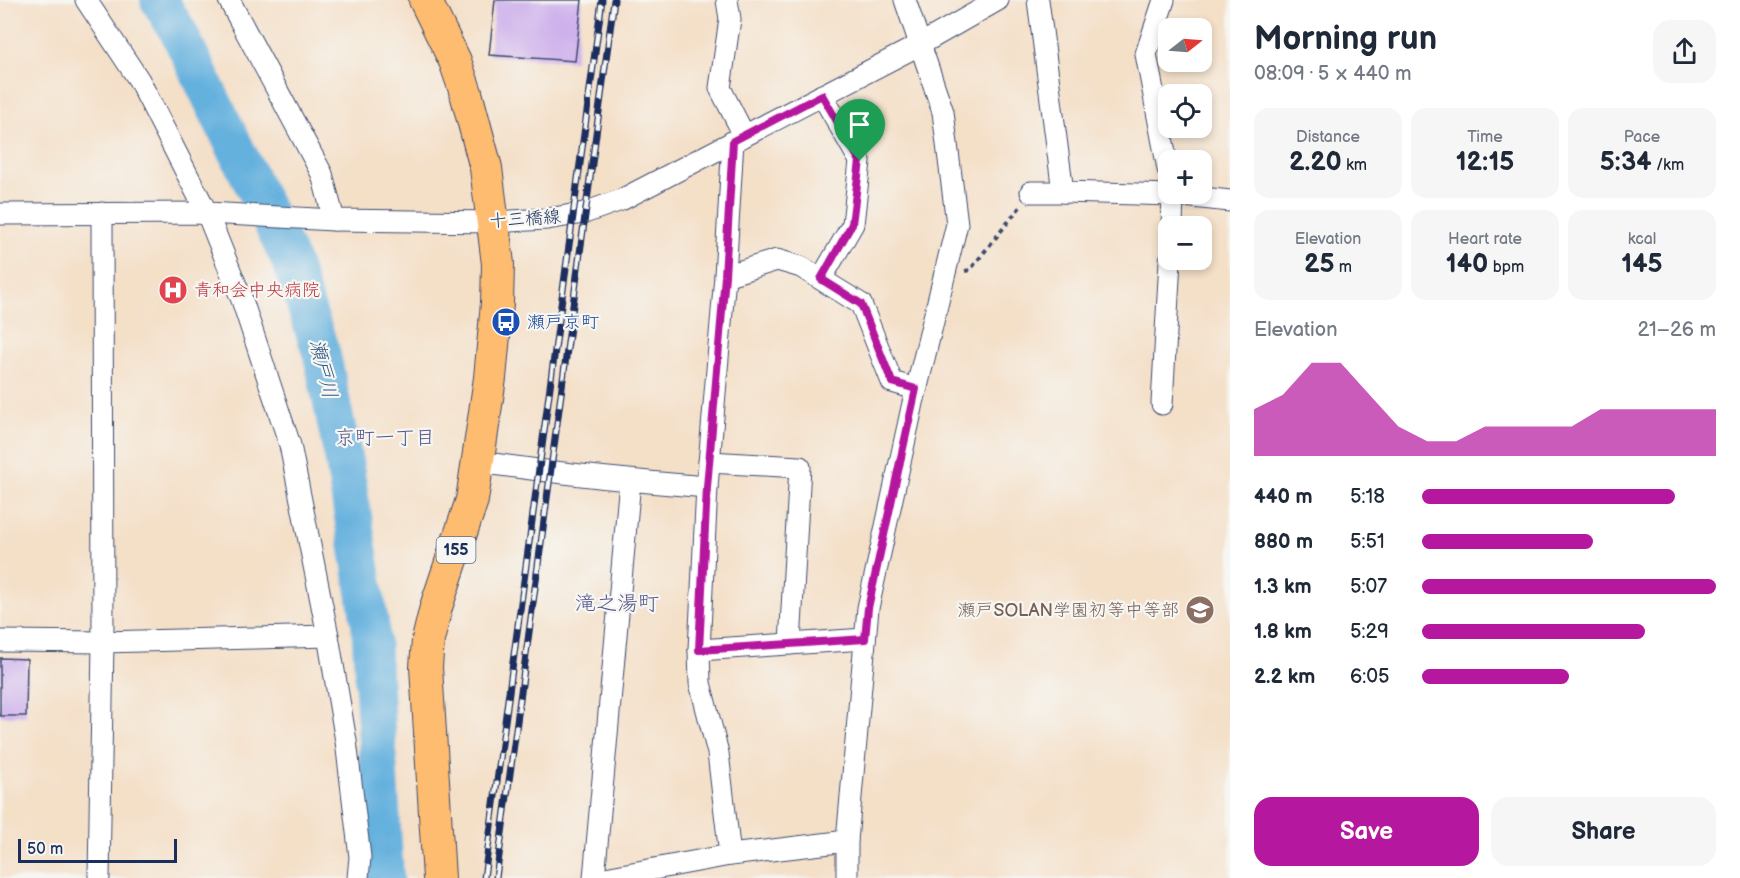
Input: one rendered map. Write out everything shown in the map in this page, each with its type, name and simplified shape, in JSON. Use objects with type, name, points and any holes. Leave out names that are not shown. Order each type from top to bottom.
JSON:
[{"type":"highway","name":"155","points":[[425,0],[455,61],[466,93],[486,168],[498,264],[490,378],[472,500],[436,607],[428,640],[426,667],[439,878]]},
{"type":"street","points":[[86,0],[139,80],[217,214],[242,300],[290,445],[328,636],[350,776],[360,857],[358,878]]},
{"type":"street","points":[[229,0],[322,174],[325,220]]},
{"type":"street","points":[[727,0],[730,19],[720,88],[739,138],[707,487],[699,650],[700,683],[718,753],[730,855]]},
{"type":"street","points":[[847,878],[847,842],[868,608],[916,389],[957,224],[942,112],[905,0]]},
{"type":"street","name":"十三橋線","points":[[0,214],[217,214],[325,220],[494,222],[547,219],[584,213],[621,200],[921,44],[998,0]]},
{"type":"street","points":[[1038,0],[1063,192]]},
{"type":"street","points":[[1164,0],[1146,54],[1164,150]]},
{"type":"street","points":[[821,279],[852,224],[860,161],[822,95]]},
{"type":"street","points":[[1031,192],[1158,194]]},
{"type":"street","points":[[1212,199],[1230,201]]},
{"type":"street","points":[[99,878],[103,642],[102,213]]},
{"type":"street","points":[[725,276],[777,260],[801,267],[861,304],[892,382],[916,389]]},
{"type":"street","points":[[1162,404],[1169,270]]},
{"type":"street","points":[[478,462],[538,471],[707,487]]},
{"type":"street","points":[[709,462],[800,467],[790,644]]},
{"type":"street","points":[[594,878],[630,481]]},
{"type":"street","points":[[0,641],[103,642],[328,636]]},
{"type":"street","points":[[699,650],[865,639]]},
{"type":"street","points":[[605,878],[730,855],[847,842]]},
{"type":"path","points":[[944,276],[970,270],[1031,192]]},
{"type":"building","points":[[495,0],[582,0],[575,61],[489,55]]},
{"type":"building","points":[[0,658],[27,659],[26,716],[0,716]]},
{"type":"waterway","name":"瀬戸川","points":[[159,0],[179,33],[290,260],[322,355],[345,467],[370,623],[385,878]]},
{"type":"railway","points":[[484,878],[602,0]]},
{"type":"railway","points":[[496,878],[614,0]]},
{"type":"place","name":"青和会中央病院","points":[[173,290]]},
{"type":"place","name":"瀬戸京町","points":[[506,322]]},
{"type":"place","name":"瀬戸SOLAN学園初等中等部","points":[[1200,610]]},
{"type":"district","name":"京町一丁目","points":[[385,438]]},
{"type":"district","name":"滝之湯町","points":[[617,603]]},
{"type":"route","points":[[822,95],[860,161],[852,224],[821,279],[861,304],[892,382],[916,389],[868,608],[865,639],[699,650],[707,487],[725,276],[733,141],[822,95]]}]
